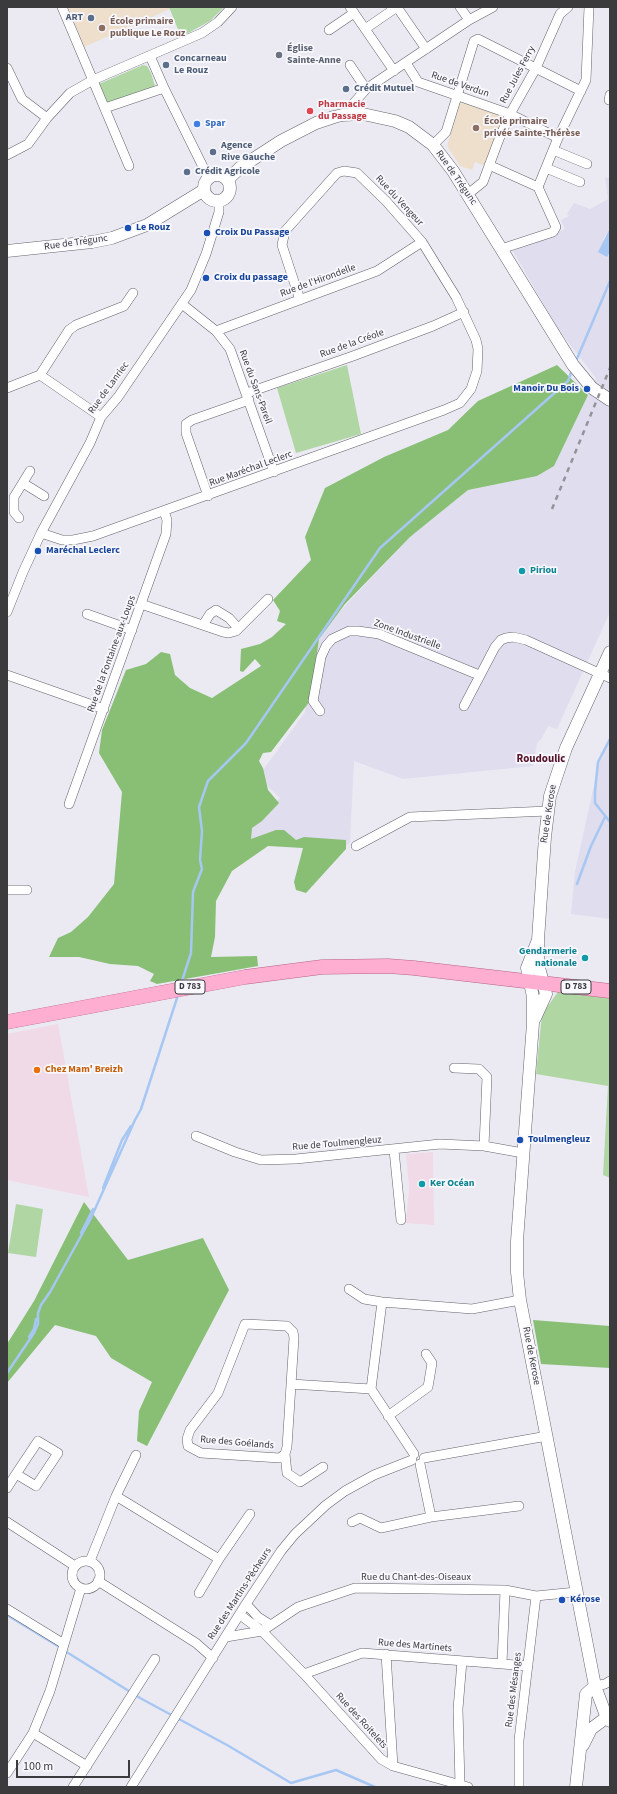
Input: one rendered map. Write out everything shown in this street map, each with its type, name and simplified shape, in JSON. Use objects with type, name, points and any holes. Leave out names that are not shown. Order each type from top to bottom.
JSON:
[{"type":"main road","name":"Rue de Trégunc","points":[[227,180],[241,166],[287,137],[316,123],[342,115],[351,114],[377,116],[395,121],[415,131],[433,145],[468,194],[573,365],[592,388],[610,400]]},
{"type":"main road","points":[[216,176],[227,180],[230,187],[228,194],[219,201],[211,200],[204,190],[206,182],[216,176]]},
{"type":"main road","name":"Rue de Trégunc","points":[[7,251],[92,242],[112,238],[146,225],[204,190]]},
{"type":"main road","name":"Rue de Kerose","points":[[607,1717],[595,1686],[520,1300],[517,1272],[517,1241],[533,1023],[546,994],[536,982],[548,811],[560,764],[605,675],[610,652]]},
{"type":"main road","name":"D 783","points":[[7,1022],[202,984],[293,969],[341,966],[388,966],[465,973],[610,991]]},
{"type":"main road","points":[[576,1787],[582,1748],[586,1694],[595,1686]]},
{"type":"main road","points":[[583,1722],[591,1713],[607,1717]]},
{"type":"main road","points":[[582,1748],[591,1729],[607,1717]]},
{"type":"street","points":[[62,7],[129,166]]},
{"type":"street","points":[[7,155],[28,144],[47,118],[70,93],[93,80],[202,33],[218,22],[232,7]]},
{"type":"street","points":[[365,29],[397,7],[426,49]]},
{"type":"street","points":[[460,7],[469,20]]},
{"type":"street","points":[[351,114],[353,104],[366,89],[469,20],[493,7]]},
{"type":"street","name":"Rue Jules Ferry","points":[[468,194],[483,182],[510,114],[536,68],[560,14],[568,7]]},
{"type":"street","points":[[538,187],[558,138],[586,80],[589,7]]},
{"type":"street","points":[[329,30],[352,10],[394,71]]},
{"type":"street","points":[[433,145],[446,132],[474,41],[478,39],[581,91]]},
{"type":"street","points":[[150,56],[164,88],[209,179]]},
{"type":"street","name":"Rue de Verdun","points":[[406,63],[418,82],[510,114],[558,138]]},
{"type":"street","points":[[350,65],[366,89]]},
{"type":"street","points":[[7,68],[10,83],[26,104],[47,118]]},
{"type":"street","points":[[105,108],[164,88]]},
{"type":"street","points":[[610,95],[610,100]]},
{"type":"street","points":[[553,150],[587,164]]},
{"type":"street","points":[[489,165],[538,187],[556,227],[553,232],[501,249]]},
{"type":"street","points":[[546,168],[580,182]]},
{"type":"street","name":"Rue du Vengeur","points":[[300,300],[282,245],[283,237],[289,226],[336,173],[344,171],[357,173],[386,201],[422,242],[448,282],[464,312],[476,340],[479,360],[474,382],[464,399]]},
{"type":"street","name":"Rue de Lanriec","points":[[7,612],[41,533],[90,443],[101,417],[118,397],[191,290],[206,254],[219,212],[219,201]]},
{"type":"street","name":"Rue de l'Hirondelle","points":[[216,330],[377,271],[422,242]]},
{"type":"street","points":[[7,388],[40,375],[69,330],[76,325],[124,306],[133,293]]},
{"type":"street","name":"Rue du Sans-Pareil","points":[[182,304],[216,330],[230,349],[274,472]]},
{"type":"street","name":"Rue de la Créole","points":[[208,496],[186,433],[186,424],[192,420],[248,397],[433,326],[464,312]]},
{"type":"street","points":[[40,375],[101,417]]},
{"type":"street","name":"Rue Maréchal Leclerc","points":[[41,533],[62,540],[73,540],[92,536],[208,496],[444,410],[464,399]]},
{"type":"street","points":[[16,515],[11,495],[23,483],[30,471]]},
{"type":"street","points":[[23,483],[44,496]]},
{"type":"street","name":"Rue de la Fontaine-aux-Loups","points":[[69,804],[166,534],[167,520],[164,511]]},
{"type":"street","points":[[142,604],[203,626],[229,633],[238,628],[268,599]]},
{"type":"street","points":[[203,626],[210,614],[216,610],[224,614],[238,628]]},
{"type":"street","points":[[87,614],[132,630]]},
{"type":"street","name":"Zone Industrielle","points":[[320,711],[314,700],[321,657],[326,646],[332,639],[349,631],[379,634],[479,675]]},
{"type":"street","points":[[464,706],[497,643],[501,640],[513,637],[526,640],[605,675]]},
{"type":"street","points":[[7,675],[104,709]]},
{"type":"street","points":[[356,846],[405,819],[416,817],[548,811]]},
{"type":"street","points":[[7,890],[27,890]]},
{"type":"street","points":[[454,1068],[479,1069],[487,1077],[484,1146]]},
{"type":"street","name":"Rue de Toulmengleuz","points":[[196,1136],[235,1152],[261,1160],[296,1159],[394,1150],[440,1144],[484,1146],[523,1153]]},
{"type":"street","points":[[394,1150],[401,1220]]},
{"type":"street","points":[[349,1289],[364,1298],[382,1302],[472,1308],[520,1300]]},
{"type":"street","points":[[382,1302],[371,1389],[418,1459],[432,1517]]},
{"type":"street","name":"Rue des Goélands","points":[[245,1324],[288,1326],[293,1332],[294,1338],[288,1448],[285,1454],[280,1458],[201,1453],[188,1446],[187,1439],[190,1430],[218,1393],[245,1324]]},
{"type":"street","points":[[388,1416],[428,1387],[432,1363],[426,1354]]},
{"type":"street","points":[[291,1384],[371,1389]]},
{"type":"street","name":"Rue des Martins-Pêcheurs","points":[[131,1787],[281,1551],[309,1519],[326,1505],[361,1481],[418,1459],[547,1436]]},
{"type":"street","points":[[7,1488],[16,1474],[38,1440],[58,1453],[36,1486],[16,1474]]},
{"type":"street","name":"Rue des Goélands","points":[[285,1454],[287,1473],[300,1482],[323,1467]]},
{"type":"street","points":[[90,1561],[116,1496],[136,1455]]},
{"type":"street","points":[[116,1496],[219,1559]]},
{"type":"street","points":[[352,1522],[360,1518],[381,1528],[432,1517],[519,1506]]},
{"type":"street","points":[[199,1593],[219,1559],[250,1514]]},
{"type":"street","points":[[7,1522],[75,1566]]},
{"type":"street","points":[[90,1561],[99,1569],[98,1581],[89,1588],[81,1588],[73,1581],[72,1572],[75,1566],[80,1562],[90,1561]]},
{"type":"street","points":[[98,1581],[196,1643],[213,1658]]},
{"type":"street","points":[[7,1772],[33,1733],[50,1691],[81,1588]]},
{"type":"street","name":"Rue du Chant-des-Oiseaux","points":[[265,1628],[298,1607],[355,1588],[505,1590],[536,1596],[576,1592]]},
{"type":"street","points":[[502,1664],[505,1590]]},
{"type":"street","name":"Rue des Mésanges","points":[[519,1787],[519,1740],[536,1596]]},
{"type":"street","points":[[226,1637],[265,1628],[258,1617],[246,1604]]},
{"type":"street","points":[[7,1609],[64,1644]]},
{"type":"street","name":"Rue des Roitelets","points":[[240,1615],[265,1628],[304,1674],[381,1759],[393,1766],[464,1786]]},
{"type":"street","name":"Rue des Martinets","points":[[304,1674],[362,1653],[528,1666]]},
{"type":"street","points":[[386,1654],[393,1766]]},
{"type":"street","points":[[73,1787],[154,1659]]},
{"type":"street","points":[[462,1660],[458,1709],[464,1786]]},
{"type":"street","points":[[595,1686],[605,1684],[610,1681]]},
{"type":"street","points":[[33,1733],[87,1766]]},
{"type":"shaded area","name":"École primaire publique Le Rouz","points":[[68,7],[169,7],[170,9],[84,47]]},
{"type":"shaded area","name":"École primaire privée Sainte-Thérèse","points":[[463,102],[502,115],[504,118],[485,166],[475,162],[472,170],[460,166],[447,146],[460,104]]},
{"type":"shaded area","points":[[610,177],[610,228],[603,239],[607,257],[610,252],[610,612],[557,729],[548,726],[542,738],[537,743],[533,766],[403,779],[354,761],[350,842],[338,854],[261,842],[238,842],[280,798],[258,777],[305,712],[313,640],[410,537],[468,490],[537,476],[554,466],[596,378],[558,329],[513,251],[565,229],[561,220],[569,216],[567,214],[574,203],[590,209],[608,199],[605,178]]},
{"type":"shaded area","points":[[610,737],[610,919],[571,914],[575,872],[601,753]]},
{"type":"shaded area","points":[[58,1024],[89,1197],[7,1180],[7,1034]]},
{"type":"shaded area","points":[[433,1152],[434,1225],[406,1223],[409,1188],[406,1154]]},
{"type":"green space","points":[[169,7],[224,7],[210,21],[181,37]]},
{"type":"green space","points":[[143,65],[147,66],[151,73],[155,86],[150,90],[108,104],[105,102],[99,84]]},
{"type":"green space","points":[[347,365],[361,434],[296,453],[277,388]]},
{"type":"green space","points":[[557,365],[588,395],[554,466],[537,476],[468,490],[410,537],[345,604],[319,639],[310,701],[271,752],[263,753],[259,761],[263,768],[268,790],[279,803],[262,821],[252,828],[251,839],[276,830],[284,830],[296,840],[304,837],[346,840],[346,849],[306,893],[296,890],[294,882],[303,848],[268,846],[232,871],[216,901],[215,937],[211,957],[257,956],[258,966],[157,984],[150,981],[154,974],[138,966],[110,964],[79,957],[49,957],[58,938],[71,932],[88,917],[114,884],[122,792],[99,753],[102,730],[126,670],[146,664],[161,652],[170,654],[175,675],[190,688],[212,698],[261,666],[255,659],[243,672],[240,671],[241,649],[260,644],[272,637],[286,624],[277,621],[280,611],[273,600],[311,560],[305,537],[325,488],[384,457],[448,430],[478,401]]},
{"type":"green space","points":[[558,992],[610,998],[610,1178],[603,1175],[608,1086],[536,1074],[542,1014]]},
{"type":"green space","points":[[84,1202],[128,1260],[203,1238],[229,1290],[147,1446],[137,1441],[139,1411],[152,1382],[111,1358],[96,1336],[55,1325],[7,1383],[7,1344],[34,1301]]},
{"type":"green space","points":[[16,1204],[43,1209],[36,1257],[8,1253]]},
{"type":"green space","points":[[533,1320],[610,1326],[610,1368],[541,1364]]},
{"type":"water","points":[[610,228],[610,252],[607,257],[598,252]]},
{"type":"waterway","points":[[576,361],[610,281]]},
{"type":"waterway","points":[[181,984],[191,953],[193,892],[202,869],[200,860],[202,831],[199,807],[208,781],[246,743],[380,548],[568,381],[572,370]]},
{"type":"waterway","points":[[610,739],[598,762],[595,791],[595,803],[610,822]]},
{"type":"waterway","points":[[577,884],[591,846],[605,817]]},
{"type":"waterway","points":[[7,1373],[34,1333],[38,1324],[38,1313],[41,1305],[50,1292],[91,1218],[141,1109],[178,995]]},
{"type":"waterway","points":[[103,1188],[122,1140],[131,1126]]},
{"type":"waterway","points":[[81,1233],[93,1209]]},
{"type":"waterway","points":[[29,1337],[34,1329],[36,1319]]},
{"type":"waterway","points":[[7,1615],[61,1648]]},
{"type":"waterway","points":[[65,1651],[140,1698],[227,1745],[291,1783],[336,1770],[375,1787]]},
{"type":"railway","points":[[552,509],[610,368]]},
{"type":"place","name":"ART","points":[[91,18]]},
{"type":"place","name":"École primaire publique Le Rouz","points":[[102,28]]},
{"type":"place","name":"Église Sainte-Anne","points":[[279,55]]},
{"type":"place","name":"Concarneau Le Rouz","points":[[166,65]]},
{"type":"place","name":"Crédit Mutuel","points":[[346,89]]},
{"type":"place","name":"Pharmacie du Passage","points":[[310,111]]},
{"type":"place","name":"Spar","points":[[197,124]]},
{"type":"place","name":"École primaire privée Sainte-Thérèse","points":[[476,128]]},
{"type":"place","name":"Agence Rive Gauche","points":[[213,152]]},
{"type":"place","name":"Crédit Agricole","points":[[187,172]]},
{"type":"place","name":"Le Rouz","points":[[128,228]]},
{"type":"place","name":"Croix Du Passage","points":[[207,233]]},
{"type":"place","name":"Croix du passage","points":[[206,278]]},
{"type":"place","name":"Manoir Du Bois","points":[[587,389]]},
{"type":"place","name":"Maréchal Leclerc","points":[[38,551]]},
{"type":"place","name":"Piriou","points":[[522,571]]},
{"type":"place","name":"Gendarmerie nationale","points":[[585,958]]},
{"type":"place","name":"Chez Mam' Breizh","points":[[37,1070]]},
{"type":"place","name":"Toulmengleuz","points":[[520,1140]]},
{"type":"place","name":"Ker Océan","points":[[422,1184]]},
{"type":"place","name":"Kérose","points":[[562,1600]]},
{"type":"district","name":"Roudoulic","points":[[541,760]]}]
